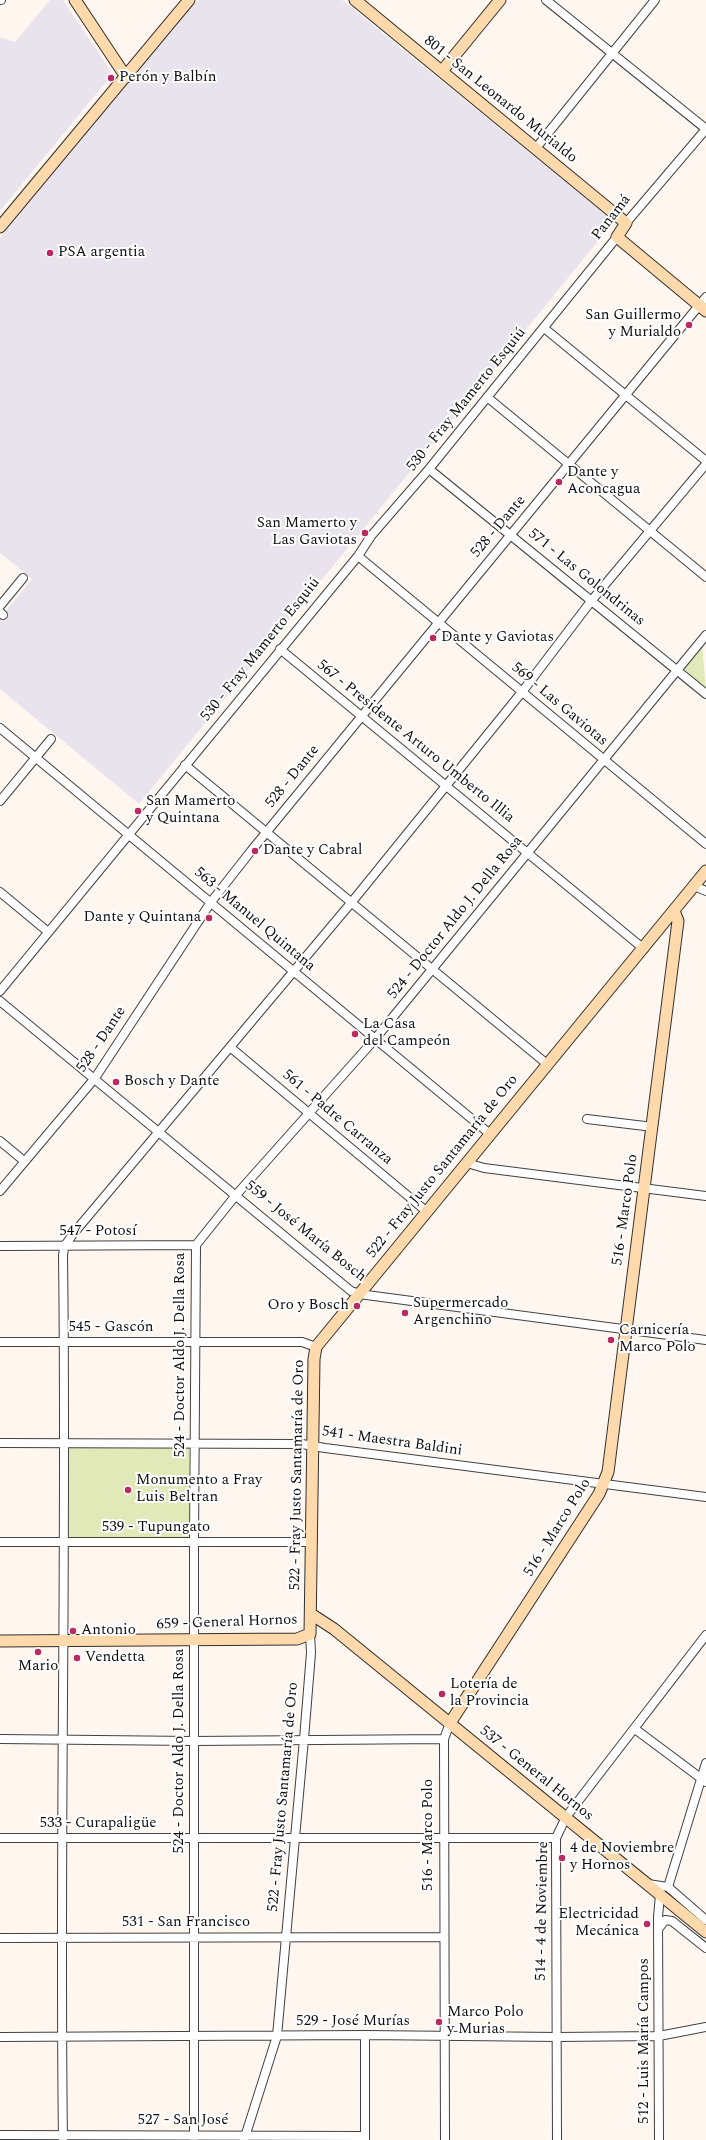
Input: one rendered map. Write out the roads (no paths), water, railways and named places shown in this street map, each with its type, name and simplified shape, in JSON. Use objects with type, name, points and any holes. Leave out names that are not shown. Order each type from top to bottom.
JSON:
[{"type":"street","points":[[74,0],[126,77]]},
{"type":"street","points":[[0,227],[189,0]]},
{"type":"street","name":"801 - San Leonardo Murialdo","points":[[355,0],[626,223]]},
{"type":"street","points":[[442,71],[500,0]]},
{"type":"street","points":[[546,0],[706,129]]},
{"type":"street","points":[[536,148],[655,0]]},
{"type":"street","name":"Panamá","points":[[544,328],[617,237],[626,223],[706,129]]},
{"type":"street","points":[[617,237],[704,305]]},
{"type":"street","name":"528 - Dante","points":[[0,1191],[95,1078],[211,902],[510,534],[626,394],[704,305]]},
{"type":"street","points":[[544,328],[706,461]]},
{"type":"street","name":"530 - Fray Mamerto Esquiú","points":[[0,991],[47,931],[358,556],[371,536],[429,469],[544,328]]},
{"type":"street","points":[[487,397],[706,577]]},
{"type":"street","points":[[63,2138],[62,1838],[63,1542],[65,1444],[64,1247],[158,1131],[351,903],[522,692],[592,600],[706,464]]},
{"type":"street","name":"571 - Las Golondrinas","points":[[429,469],[706,694]]},
{"type":"street","name":"569 - Las Gaviotas","points":[[358,556],[706,844]]},
{"type":"street","points":[[0,606],[23,578]]},
{"type":"street","name":"524 - Doctor Aldo J. Della Rosa","points":[[194,2138],[193,1741],[194,1342],[196,1245],[236,1195],[375,1039],[678,670],[706,639]]},
{"type":"street","name":"567 - Presidente Arturo Umberto Illia","points":[[280,649],[644,949]]},
{"type":"street","name":"563 - Manuel Quintana","points":[[0,728],[490,1134]]},
{"type":"street","points":[[0,801],[51,739]]},
{"type":"street","points":[[185,765],[547,1064]]},
{"type":"street","name":"522 - Fray Justo Santamaría de Oro","points":[[244,2137],[277,2036],[304,1740],[311,1653],[312,1445],[314,1359],[316,1347],[547,1064],[644,949],[706,871]]},
{"type":"street","points":[[694,886],[706,891]]},
{"type":"street","points":[[0,892],[47,931]]},
{"type":"street","name":"516 - Marco Polo","points":[[445,2140],[444,1739],[450,1723],[604,1484],[608,1472],[678,921],[674,910]]},
{"type":"street","name":"559 - José María Bosch","points":[[0,1001],[352,1291],[359,1294],[706,1340]]},
{"type":"street","name":"561 - Padre Carranza","points":[[230,1047],[426,1211]]},
{"type":"street","points":[[587,1119],[653,1127]]},
{"type":"street","points":[[0,1140],[24,1161]]},
{"type":"street","points":[[467,1163],[484,1168],[706,1196]]},
{"type":"street","name":"547 - Potosí","points":[[0,1246],[64,1247],[196,1245]]},
{"type":"street","name":"545 - Gascón","points":[[0,1342],[302,1342],[316,1347]]},
{"type":"street","name":"541 - Maestra Baldini","points":[[0,1443],[194,1443],[312,1445],[325,1448],[706,1497]]},
{"type":"street","name":"539 - Tupungato","points":[[0,1542],[311,1542]]},
{"type":"street","name":"537 - General Hornos","points":[[311,1614],[334,1629],[648,1884],[664,1891],[706,1920]]},
{"type":"street","name":"659 - General Hornos","points":[[0,1641],[297,1639],[310,1634]]},
{"type":"street","name":"514 - 4 de Noviembre","points":[[557,2140],[556,1838],[566,1817],[706,1635]]},
{"type":"street","points":[[635,1729],[704,1780]]},
{"type":"street","points":[[0,1739],[193,1741],[444,1739]]},
{"type":"street","name":"512 - Luis María Campos","points":[[659,2140],[659,1928],[664,1891],[704,1780],[706,1763]]},
{"type":"street","name":"533 - Curapaligüe","points":[[0,1838],[556,1838]]},
{"type":"street","name":"537 - General Hornos","points":[[664,1891],[706,1932]]},
{"type":"street","points":[[659,1928],[665,1920],[672,1921],[706,1948]]},
{"type":"street","name":"531 - San Francisco","points":[[0,1938],[194,1936],[444,1937]]},
{"type":"street","name":"529 - José Murías","points":[[0,2037],[365,2035],[557,2037],[659,2036],[706,2027]]},
{"type":"street","points":[[365,2035],[365,2138]]},
{"type":"street","name":"527 - San José","points":[[0,2135],[63,2138],[365,2138]]},
{"type":"place","name":"Perón y Balbín","points":[[111,78]]},
{"type":"place","name":"PSA argentia","points":[[50,253]]},
{"type":"place","name":"San Guillermo y Murialdo","points":[[689,325]]},
{"type":"place","name":"Dante y Aconcagua","points":[[559,482]]},
{"type":"place","name":"San Mamerto y Las Gaviotas","points":[[365,533]]},
{"type":"place","name":"Dante y Gaviotas","points":[[433,638]]},
{"type":"place","name":"San Mamerto y Quintana","points":[[138,811]]},
{"type":"place","name":"Dante y Cabral","points":[[255,851]]},
{"type":"place","name":"Dante y Quintana","points":[[209,918]]},
{"type":"place","name":"La Casa del Campeón","points":[[355,1034]]},
{"type":"place","name":"Bosch y Dante","points":[[116,1082]]},
{"type":"place","name":"Oro y Bosch","points":[[357,1306]]},
{"type":"place","name":"Supermercado Argenchino","points":[[405,1313]]},
{"type":"place","name":"Carnicería Marco Polo","points":[[611,1340]]},
{"type":"place","name":"Monumento a Fray Luis Beltran","points":[[128,1490]]},
{"type":"place","name":"Antonio","points":[[73,1631]]},
{"type":"place","name":"Mario","points":[[38,1652]]},
{"type":"place","name":"Vendetta","points":[[77,1658]]},
{"type":"place","name":"Lotería de la Provincia","points":[[442,1694]]},
{"type":"place","name":"4 de Noviembre y Hornos","points":[[562,1858]]},
{"type":"place","name":"Electricidad Mecánica","points":[[647,1924]]},
{"type":"place","name":"Marco Polo y Murias","points":[[439,2022]]}]
